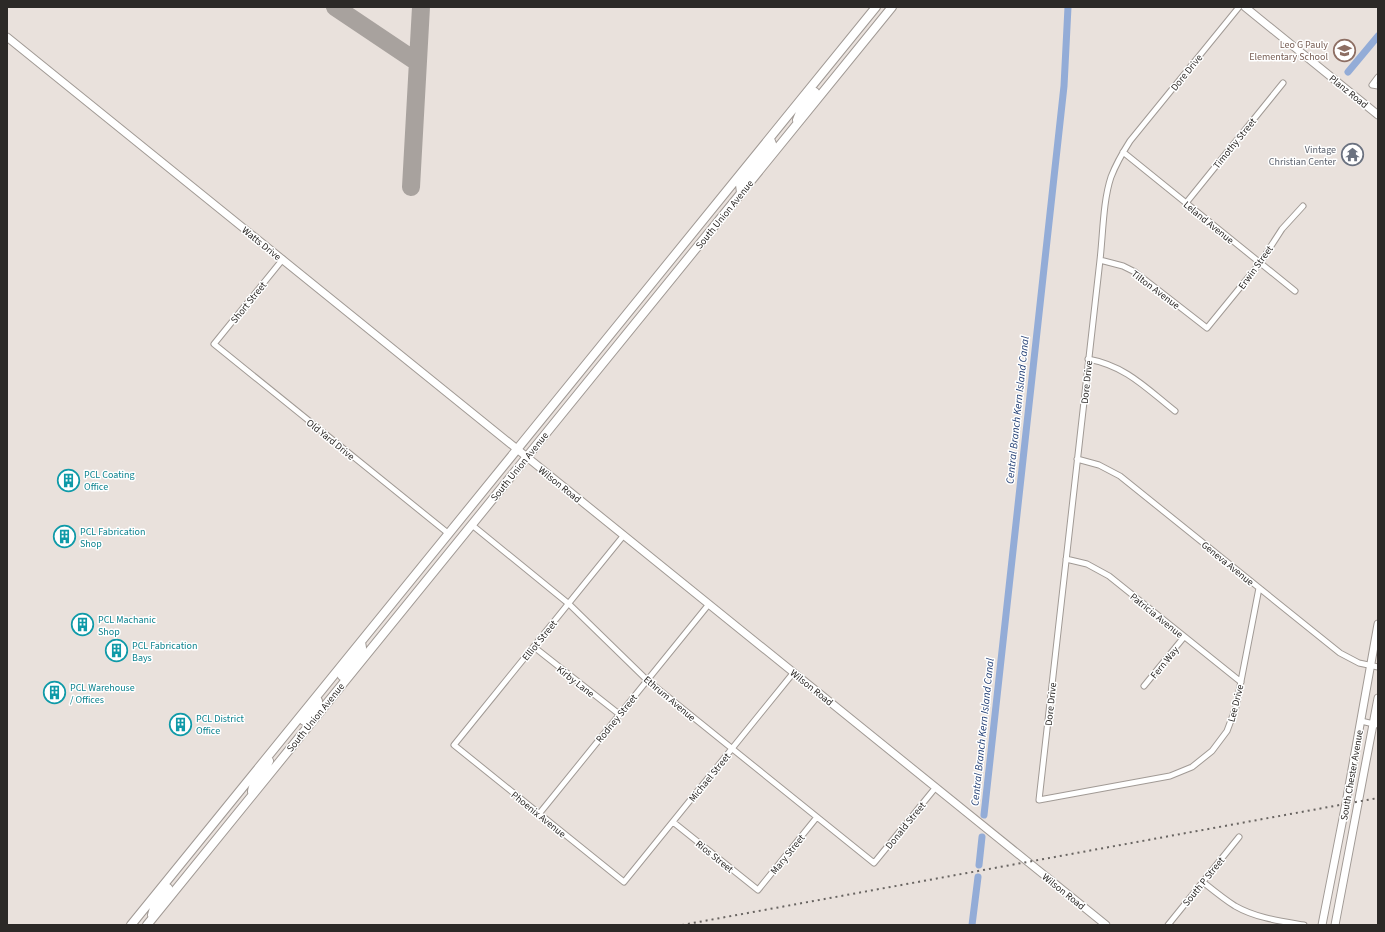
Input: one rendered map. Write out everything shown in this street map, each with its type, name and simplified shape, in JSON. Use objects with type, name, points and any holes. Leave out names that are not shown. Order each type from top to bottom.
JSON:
[{"type":"main road","name":"South Union Avenue","points":[[133,924],[876,7]]},
{"type":"main road","name":"South Union Avenue","points":[[149,923],[290,747],[892,7]]},
{"type":"main road","points":[[795,126],[801,110],[827,76],[830,65]]},
{"type":"main road","points":[[741,193],[740,184],[770,147],[772,144],[770,139]]},
{"type":"main road","points":[[647,290],[656,298]]},
{"type":"main road","points":[[328,701],[328,693],[360,653],[362,648],[361,642]]},
{"type":"main road","points":[[290,747],[291,738],[318,704],[316,698]]},
{"type":"main road","points":[[252,795],[252,786],[264,771],[273,751]]},
{"type":"main road","points":[[202,858],[199,855],[201,850],[228,816],[231,810],[232,801]]},
{"type":"main road","points":[[149,923],[155,905],[178,875],[184,860]]},
{"type":"street","name":"Dore Drive","points":[[1039,800],[1108,191],[1115,166],[1123,152],[1239,7]]},
{"type":"street","name":"Planz Road","points":[[1245,7],[1378,115]]},
{"type":"street","name":"Watts Drive","points":[[7,37],[518,449]]},
{"type":"street","points":[[1378,77],[1372,85],[1378,86]]},
{"type":"street","name":"Timothy Street","points":[[1186,203],[1283,83]]},
{"type":"street","name":"Leland Avenue","points":[[1123,152],[1295,291]]},
{"type":"street","name":"Erwin Street","points":[[1207,328],[1260,263],[1282,229],[1302,206]]},
{"type":"street","name":"Short Street","points":[[214,344],[283,260]]},
{"type":"street","name":"Tilton Avenue","points":[[1100,260],[1124,266],[1135,272],[1207,328]]},
{"type":"street","name":"Old Yard Drive","points":[[214,344],[448,534]]},
{"type":"street","points":[[1088,359],[1102,362],[1125,372],[1175,411]]},
{"type":"street","name":"Wilson Road","points":[[518,449],[1106,925]]},
{"type":"street","name":"Geneva Avenue","points":[[1077,460],[1100,465],[1120,476],[1340,653],[1360,663],[1374,666]]},
{"type":"street","name":"Ethrum Avenue","points":[[472,525],[569,604],[647,680],[874,863]]},
{"type":"street","name":"Elliot Street","points":[[454,745],[624,535]]},
{"type":"street","name":"Patricia Avenue","points":[[1066,559],[1087,564],[1109,576],[1241,682]]},
{"type":"street","name":"Lee Drive","points":[[1039,800],[1170,776],[1192,767],[1212,751],[1227,731],[1236,708],[1259,588]]},
{"type":"street","name":"Rodney Street","points":[[539,814],[709,604]]},
{"type":"street","name":"South Chester Avenue","points":[[1322,925],[1361,721],[1374,666],[1378,624]]},
{"type":"street","name":"Fern Way","points":[[1144,686],[1184,637]]},
{"type":"street","name":"Kirby Lane","points":[[534,647],[619,714]]},
{"type":"street","name":"Michael Street","points":[[624,882],[794,672]]},
{"type":"street","name":"South Chester Avenue","points":[[1335,925],[1376,724],[1378,698]]},
{"type":"street","points":[[1361,721],[1376,724]]},
{"type":"street","name":"Phoenix Avenue","points":[[454,745],[624,882]]},
{"type":"street","name":"Donald Street","points":[[874,863],[936,787]]},
{"type":"street","name":"Mary Street","points":[[758,890],[817,817]]},
{"type":"street","name":"Rios Street","points":[[673,822],[758,890]]},
{"type":"street","name":"South P Street","points":[[1168,925],[1239,837]]},
{"type":"street","points":[[1203,882],[1225,899],[1249,913],[1273,920],[1304,925]]},
{"type":"waterway","name":"Central Branch Kern Island Canal","points":[[984,815],[1064,86],[1068,7]]},
{"type":"waterway","points":[[1348,72],[1378,36]]},
{"type":"waterway","name":"Central Branch Kern Island Canal","points":[[979,865],[982,837]]},
{"type":"waterway","name":"Central Branch Kern Island Canal","points":[[972,925],[978,877]]},
{"type":"taxiway","points":[[335,7],[417,62]]},
{"type":"taxiway","points":[[411,187],[421,7]]},
{"type":"railway","points":[[682,925],[1378,798]]},
{"type":"place","name":"Leo G Pauly Elementary School","points":[[1344,50]]},
{"type":"place","name":"Vintage Christian Center","points":[[1352,155]]},
{"type":"place","name":"PCL Coating Office","points":[[69,480]]},
{"type":"place","name":"PCL Fabrication Shop","points":[[65,537]]},
{"type":"place","name":"PCL Machanic Shop","points":[[83,625]]},
{"type":"place","name":"PCL Fabrication Bays","points":[[116,651]]},
{"type":"place","name":"PCL Warehouse / Offices","points":[[54,693]]},
{"type":"place","name":"PCL District Office","points":[[180,724]]}]
